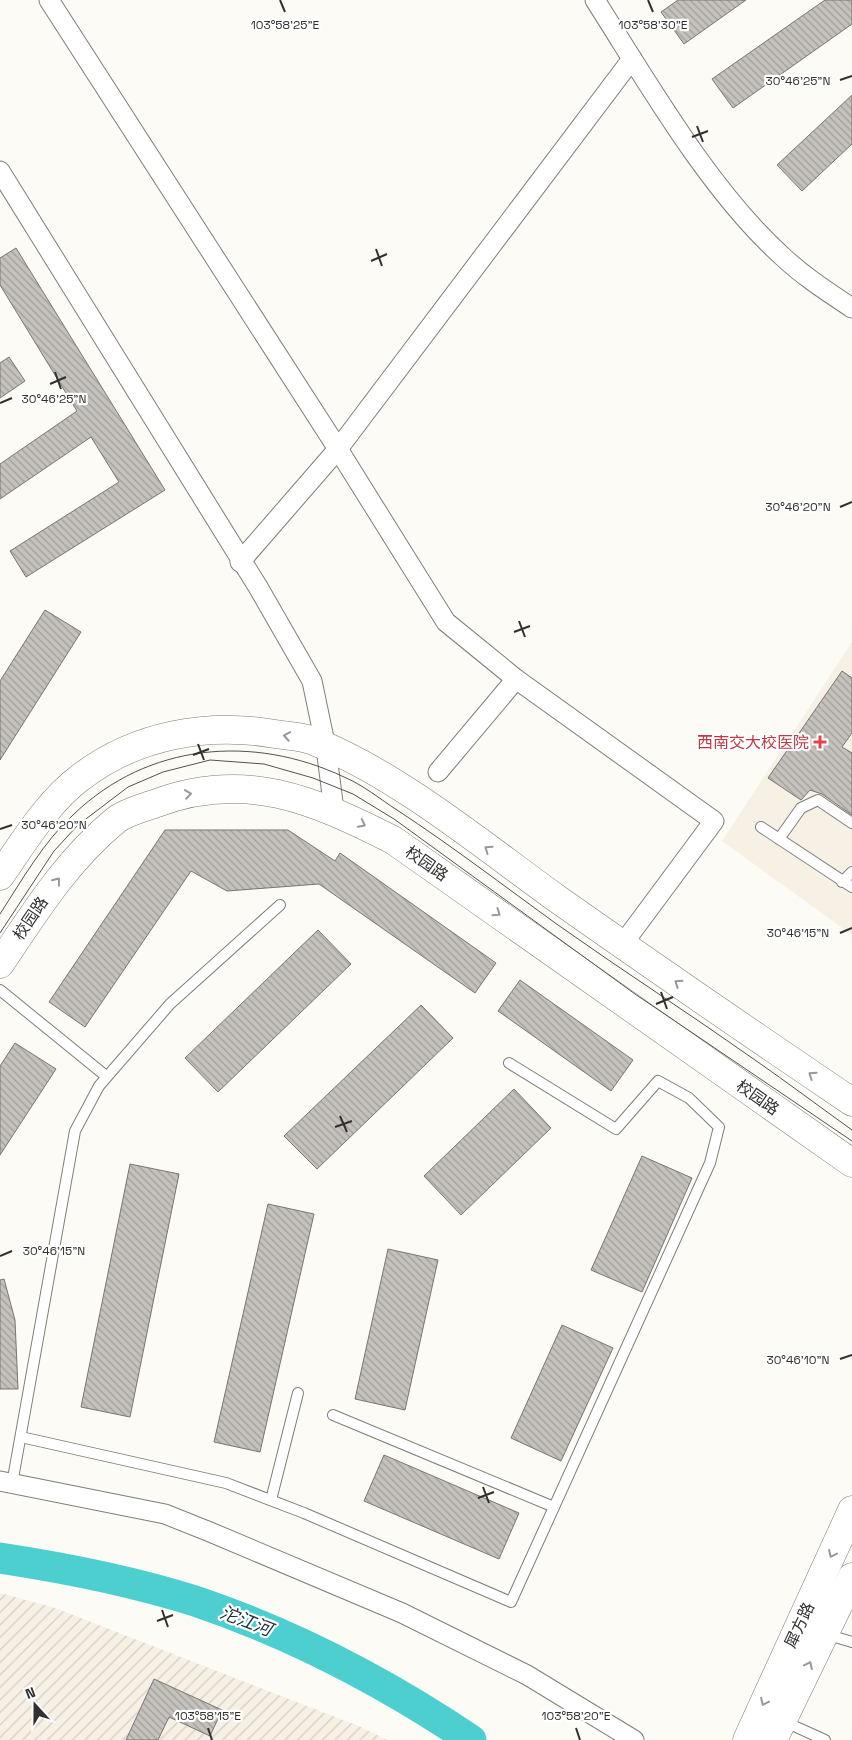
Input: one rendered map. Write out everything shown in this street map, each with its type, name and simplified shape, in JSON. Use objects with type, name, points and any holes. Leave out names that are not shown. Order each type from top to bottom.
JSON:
[{"type":"street","points":[[49,0],[338,449],[446,622],[516,679],[714,821],[622,945]]},
{"type":"street","points":[[595,0],[632,59],[706,168],[757,232],[782,257],[816,284],[852,308]]},
{"type":"street","points":[[240,562],[338,449],[632,59]]},
{"type":"street","points":[[0,171],[312,681],[326,748],[334,810]]},
{"type":"street","points":[[438,772],[516,679]]},
{"type":"street","points":[[0,876],[38,820],[79,778],[118,752],[154,739],[210,730],[254,730],[309,739],[364,766],[423,803],[622,945],[852,1102]]},
{"type":"street","name":"校园路","points":[[0,962],[37,906],[71,862],[118,818],[174,796],[236,788],[285,794],[334,810],[394,840],[852,1163]]},
{"type":"street","points":[[6,1483],[165,1514],[210,1532],[402,1612],[527,1675],[634,1740]]},
{"type":"street","name":"犀方路","points":[[747,1740],[852,1510]]},
{"type":"street","name":"犀方路","points":[[777,1730],[852,1577]]},
{"type":"lane","points":[[779,839],[801,808],[818,800],[852,823]]},
{"type":"lane","points":[[761,827],[847,885],[852,872]]},
{"type":"lane","points":[[6,1483],[21,1437],[75,1131],[98,1086],[170,1004],[280,905]]},
{"type":"lane","points":[[0,990],[106,1076]]},
{"type":"lane","points":[[21,1437],[115,1456],[226,1483],[272,1500],[511,1602],[710,1163],[718,1127],[689,1098],[658,1081],[616,1129],[508,1064]]},
{"type":"lane","points":[[272,1500],[298,1393]]},
{"type":"lane","points":[[333,1415],[554,1507]]},
{"type":"lane","points":[[824,1634],[852,1642]]},
{"type":"lane","points":[[777,1730],[825,1740]]},
{"type":"shaded area","name":"西南交大校医院","points":[[852,642],[852,935],[722,841]]},
{"type":"shaded area","points":[[0,1593],[55,1608],[361,1727],[387,1740],[0,1740]]},
{"type":"building","points":[[678,0],[746,0],[684,44],[661,12]]},
{"type":"building","points":[[825,0],[852,0],[852,24],[733,108],[712,79]]},
{"type":"building","points":[[852,95],[852,144],[802,191],[777,165]]},
{"type":"building","points":[[16,248],[165,490],[26,577],[10,551],[119,482],[91,437],[0,499],[0,464],[77,411],[0,285],[0,258]]},
{"type":"building","points":[[9,357],[25,381],[0,398],[0,363]]},
{"type":"building","points":[[45,610],[81,632],[0,760],[0,681]]},
{"type":"building","points":[[842,671],[852,678],[852,733],[842,747],[852,753],[852,815],[822,794],[810,790],[801,800],[768,778]]},
{"type":"building","points":[[165,830],[288,830],[335,861],[340,853],[496,963],[475,993],[319,884],[227,891],[191,871],[85,1027],[49,1002]]},
{"type":"building","points":[[318,930],[351,964],[218,1092],[185,1058]]},
{"type":"building","points":[[520,980],[633,1060],[611,1091],[498,1011]]},
{"type":"building","points":[[421,1005],[453,1038],[317,1169],[284,1136]]},
{"type":"building","points":[[15,1043],[56,1069],[0,1155],[0,1066]]},
{"type":"building","points":[[514,1089],[551,1128],[461,1215],[424,1176]]},
{"type":"building","points":[[642,1156],[692,1178],[642,1292],[591,1270]]},
{"type":"building","points":[[130,1164],[179,1174],[130,1417],[81,1407]]},
{"type":"building","points":[[268,1204],[314,1214],[260,1452],[214,1442]]},
{"type":"building","points":[[388,1249],[438,1260],[405,1410],[355,1399]]},
{"type":"building","points":[[4,1279],[15,1320],[18,1389],[0,1389],[0,1280]]},
{"type":"building","points":[[562,1325],[613,1348],[561,1461],[511,1438]]},
{"type":"building","points":[[384,1455],[519,1513],[499,1559],[364,1501]]},
{"type":"building","points":[[154,1679],[222,1710],[210,1736],[169,1717],[158,1740],[126,1740]]},
{"type":"waterway","name":"沱江河","points":[[0,1558],[123,1581],[195,1601],[232,1614],[303,1644],[338,1662],[406,1699],[471,1740]]},
{"type":"tram line","points":[[0,914],[34,861],[63,825],[103,790],[135,772],[168,760],[203,753],[238,751],[274,755],[309,763],[351,780],[371,792],[458,852],[582,942],[755,1060],[852,1130]]},
{"type":"tram line","points":[[0,933],[54,851],[78,825],[128,787],[163,772],[210,760],[264,764],[313,778],[353,794],[394,819],[635,994],[852,1141]]},
{"type":"place","name":"西南交大校医院","points":[[820,742]]}]
